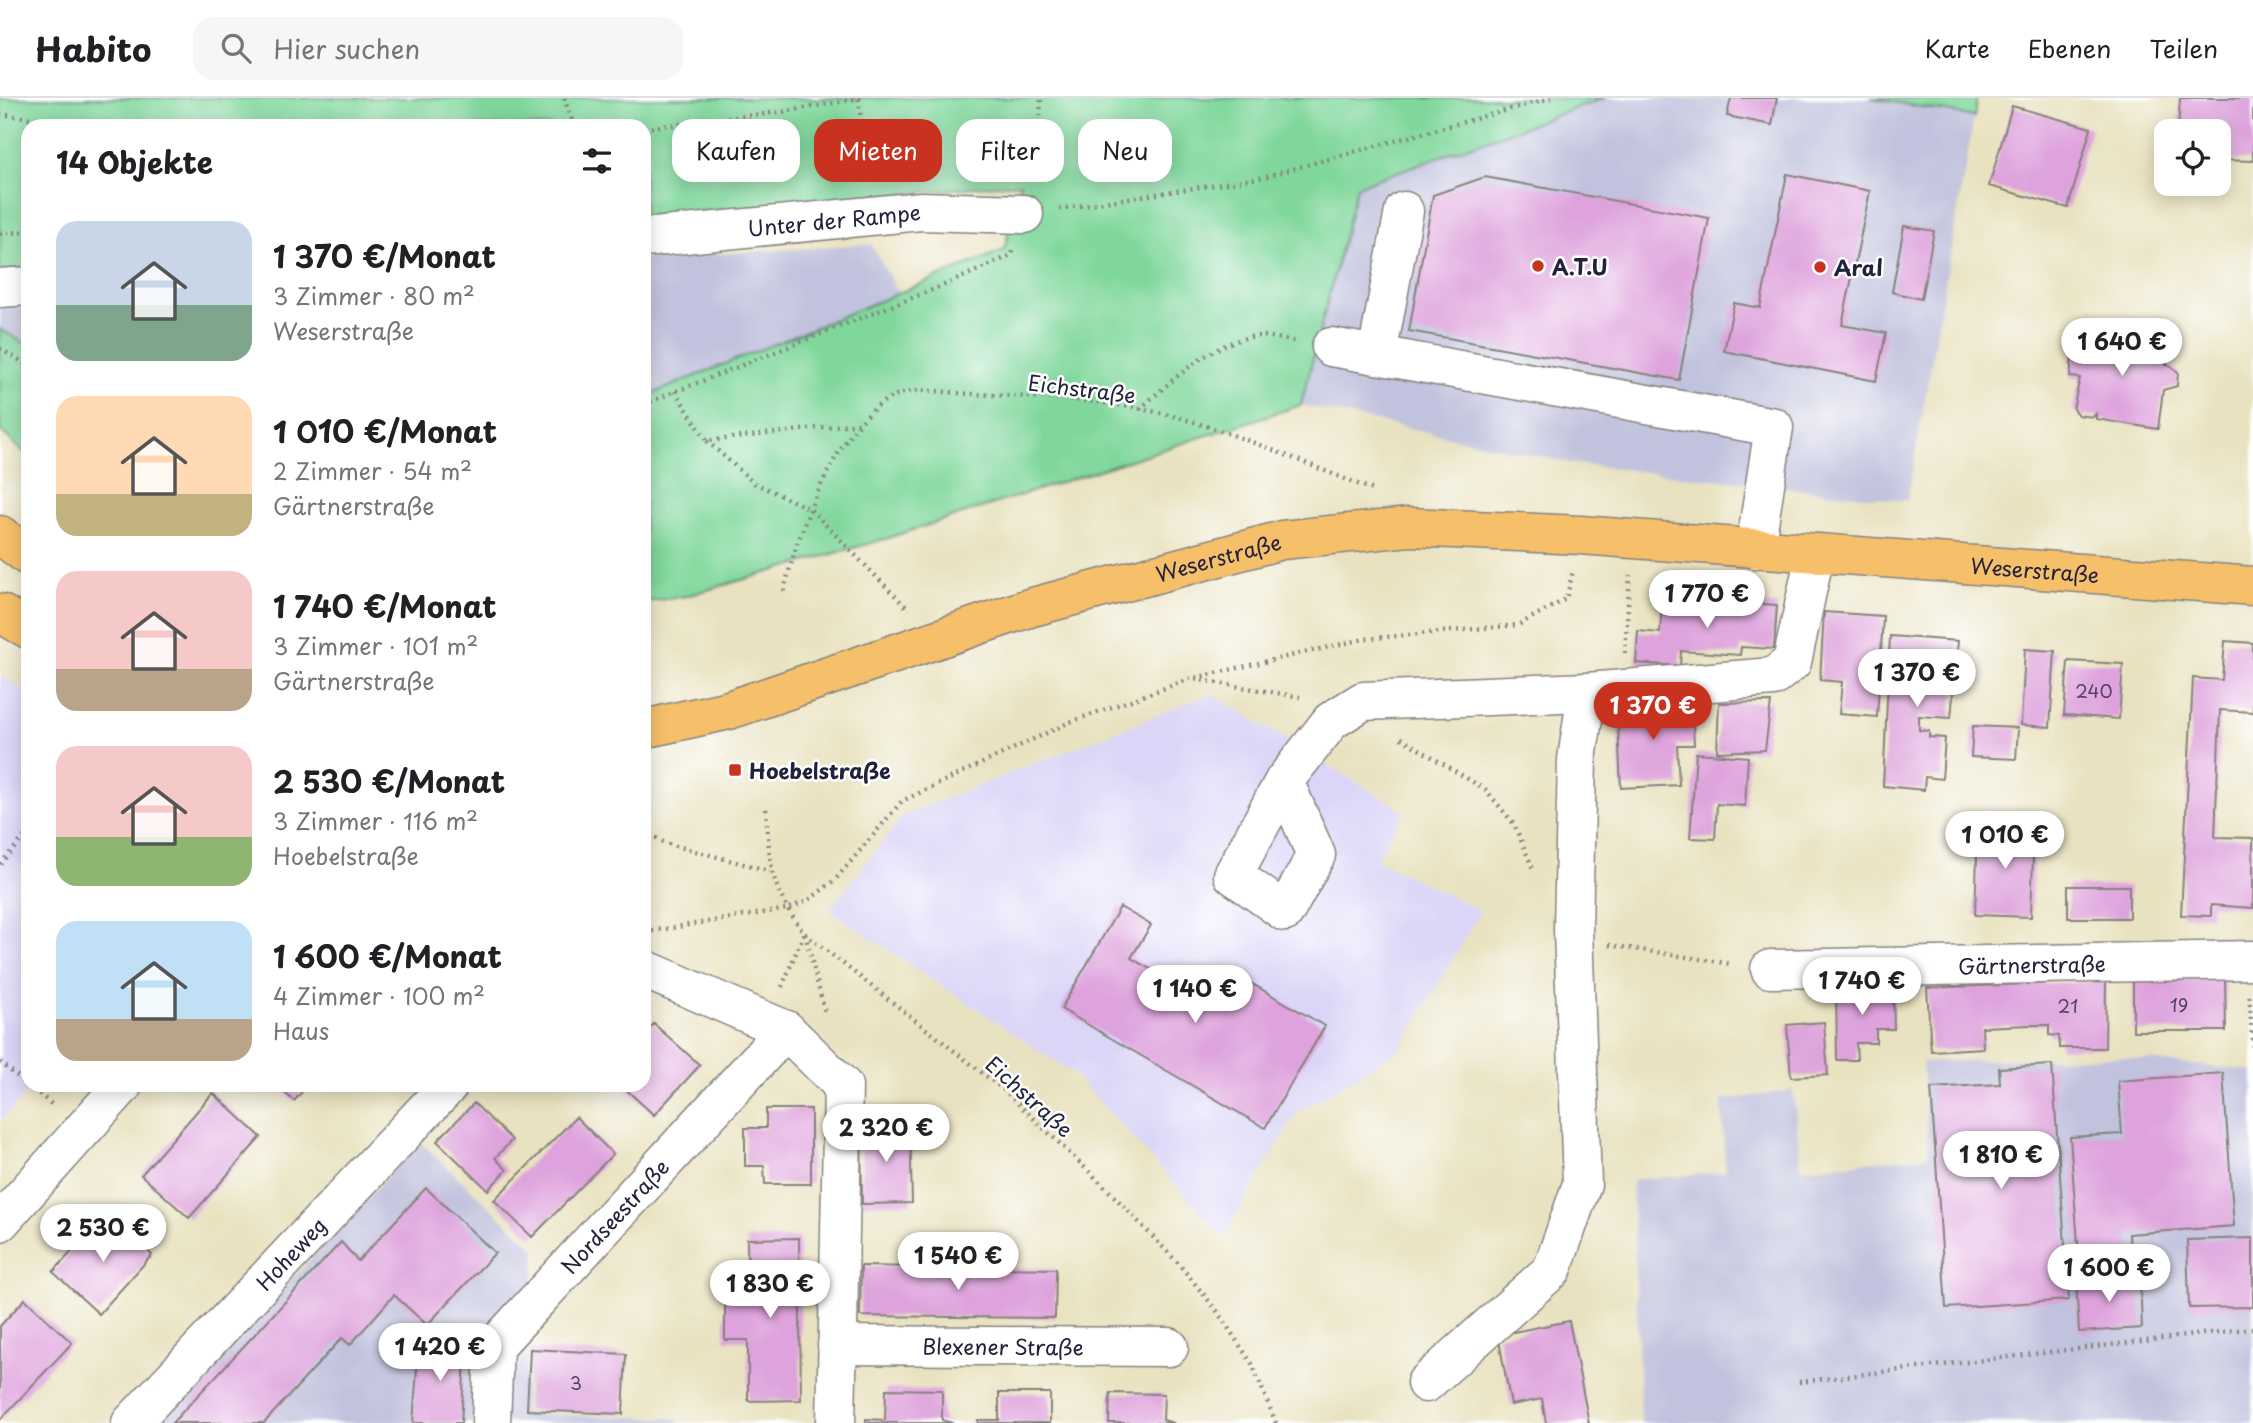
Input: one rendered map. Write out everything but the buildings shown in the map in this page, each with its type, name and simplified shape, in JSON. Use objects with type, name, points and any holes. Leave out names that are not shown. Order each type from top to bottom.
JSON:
[{"type":"main road","name":"Weserstraße","points":[[651,727],[729,710],[1029,608],[1282,540],[1409,527],[1581,535],[2253,586]]},
{"type":"main road","points":[[0,535],[21,551]]},
{"type":"main road","points":[[0,612],[21,625]]},
{"type":"street","name":"Unter der Rampe","points":[[651,237],[921,211],[1024,214]]},
{"type":"street","points":[[1377,355],[1404,212]]},
{"type":"street","points":[[0,288],[21,286]]},
{"type":"street","points":[[1331,347],[1774,427],[1755,549]]},
{"type":"street","points":[[1284,782],[1331,721],[1363,701],[1605,690],[1773,677],[1792,662],[1815,554]]},
{"type":"street","points":[[1426,1382],[1552,1270],[1582,1184],[1573,929],[1577,760],[1605,690]]},
{"type":"street","name":"Gärtnerstraße","points":[[1770,969],[2250,960]]},
{"type":"street","points":[[651,972],[786,1030],[843,1086],[835,1423]]},
{"type":"street","name":"Nordseestraße","points":[[491,1423],[494,1346],[786,1030]]},
{"type":"street","points":[[0,1222],[117,1092]]},
{"type":"street","name":"Hoheweg","points":[[131,1423],[442,1092]]},
{"type":"street","name":"Blexener Straße","points":[[837,1345],[1169,1347]]},
{"type":"path","points":[[564,98],[572,119]]},
{"type":"path","points":[[651,127],[789,111],[859,98],[876,215]]},
{"type":"path","points":[[651,401],[947,285],[1012,254],[1038,178],[1041,98]]},
{"type":"path","points":[[1024,214],[1259,178],[1551,98]]},
{"type":"path","points":[[0,114],[36,119]]},
{"type":"path","points":[[0,234],[21,232]]},
{"type":"path","points":[[1139,410],[1176,376],[1204,357],[1259,336]]},
{"type":"path","points":[[0,349],[21,361]]},
{"type":"path","points":[[675,391],[707,441],[754,483],[810,509],[936,639]]},
{"type":"path","name":"Eichstraße","points":[[784,592],[793,553],[810,509],[833,464],[860,423],[889,398],[923,391],[1057,397],[1186,419],[1388,495]]},
{"type":"path","points":[[707,441],[860,423]]},
{"type":"path","points":[[651,931],[787,909],[809,900],[835,880],[902,801],[1070,722],[1190,679],[1364,639],[1518,625],[1566,599],[1581,535]]},
{"type":"path","points":[[1605,690],[1632,539]]},
{"type":"path","points":[[1190,679],[1306,698],[1349,710],[1486,790],[1514,824],[1535,873]]},
{"type":"path","name":"Eichstraße","points":[[766,809],[770,871],[787,909],[804,933],[1004,1090],[1109,1191],[1179,1265],[1217,1311],[1252,1364],[1276,1423]]},
{"type":"path","points":[[651,834],[665,843],[770,871]]},
{"type":"path","points":[[0,864],[21,840]]},
{"type":"path","points":[[1573,929],[1616,947],[1770,969]]},
{"type":"path","points":[[786,1030],[779,993],[804,933]]},
{"type":"path","points":[[2250,960],[2253,1047]]},
{"type":"path","points":[[0,1062],[21,1079]]},
{"type":"path","points":[[1799,1382],[2253,1328]]},
{"type":"shaded area","points":[[1605,98],[1871,98],[1974,117],[1907,501],[1575,464],[1301,405],[1357,186]]},
{"type":"shaded area","points":[[871,244],[899,294],[651,394],[651,259]]},
{"type":"shaded area","points":[[21,300],[21,341],[0,329],[0,301]]},
{"type":"shaded area","points":[[0,675],[21,688],[21,1092],[27,1092],[0,1123]]},
{"type":"shaded area","points":[[1211,694],[1404,811],[1376,860],[1481,911],[1401,1048],[1297,1113],[1223,1237],[1074,1074],[829,910],[904,815]]},
{"type":"shaded area","points":[[2119,1057],[2253,1071],[2253,1423],[1641,1423],[1632,1180],[1725,1172],[1722,1101],[1793,1090],[1801,1168],[1929,1156],[1922,1062]]},
{"type":"shaded area","points":[[420,1142],[536,1250],[523,1414],[679,1419],[678,1423],[157,1423]]},
{"type":"green space","points":[[0,98],[1605,98],[1357,186],[1301,405],[888,538],[686,596],[651,601],[651,394],[1004,250],[1020,183],[651,216],[651,119],[21,119],[21,271],[0,270]]},
{"type":"green space","points":[[1871,98],[1977,98],[1974,117]]},
{"type":"green space","points":[[0,329],[21,341],[21,450],[0,430]]},
{"type":"place","name":"A.T.U","points":[[1538,266]]},
{"type":"place","name":"Aral","points":[[1820,267]]},
{"type":"place","name":"Hoebelstraße","points":[[735,770]]}]
